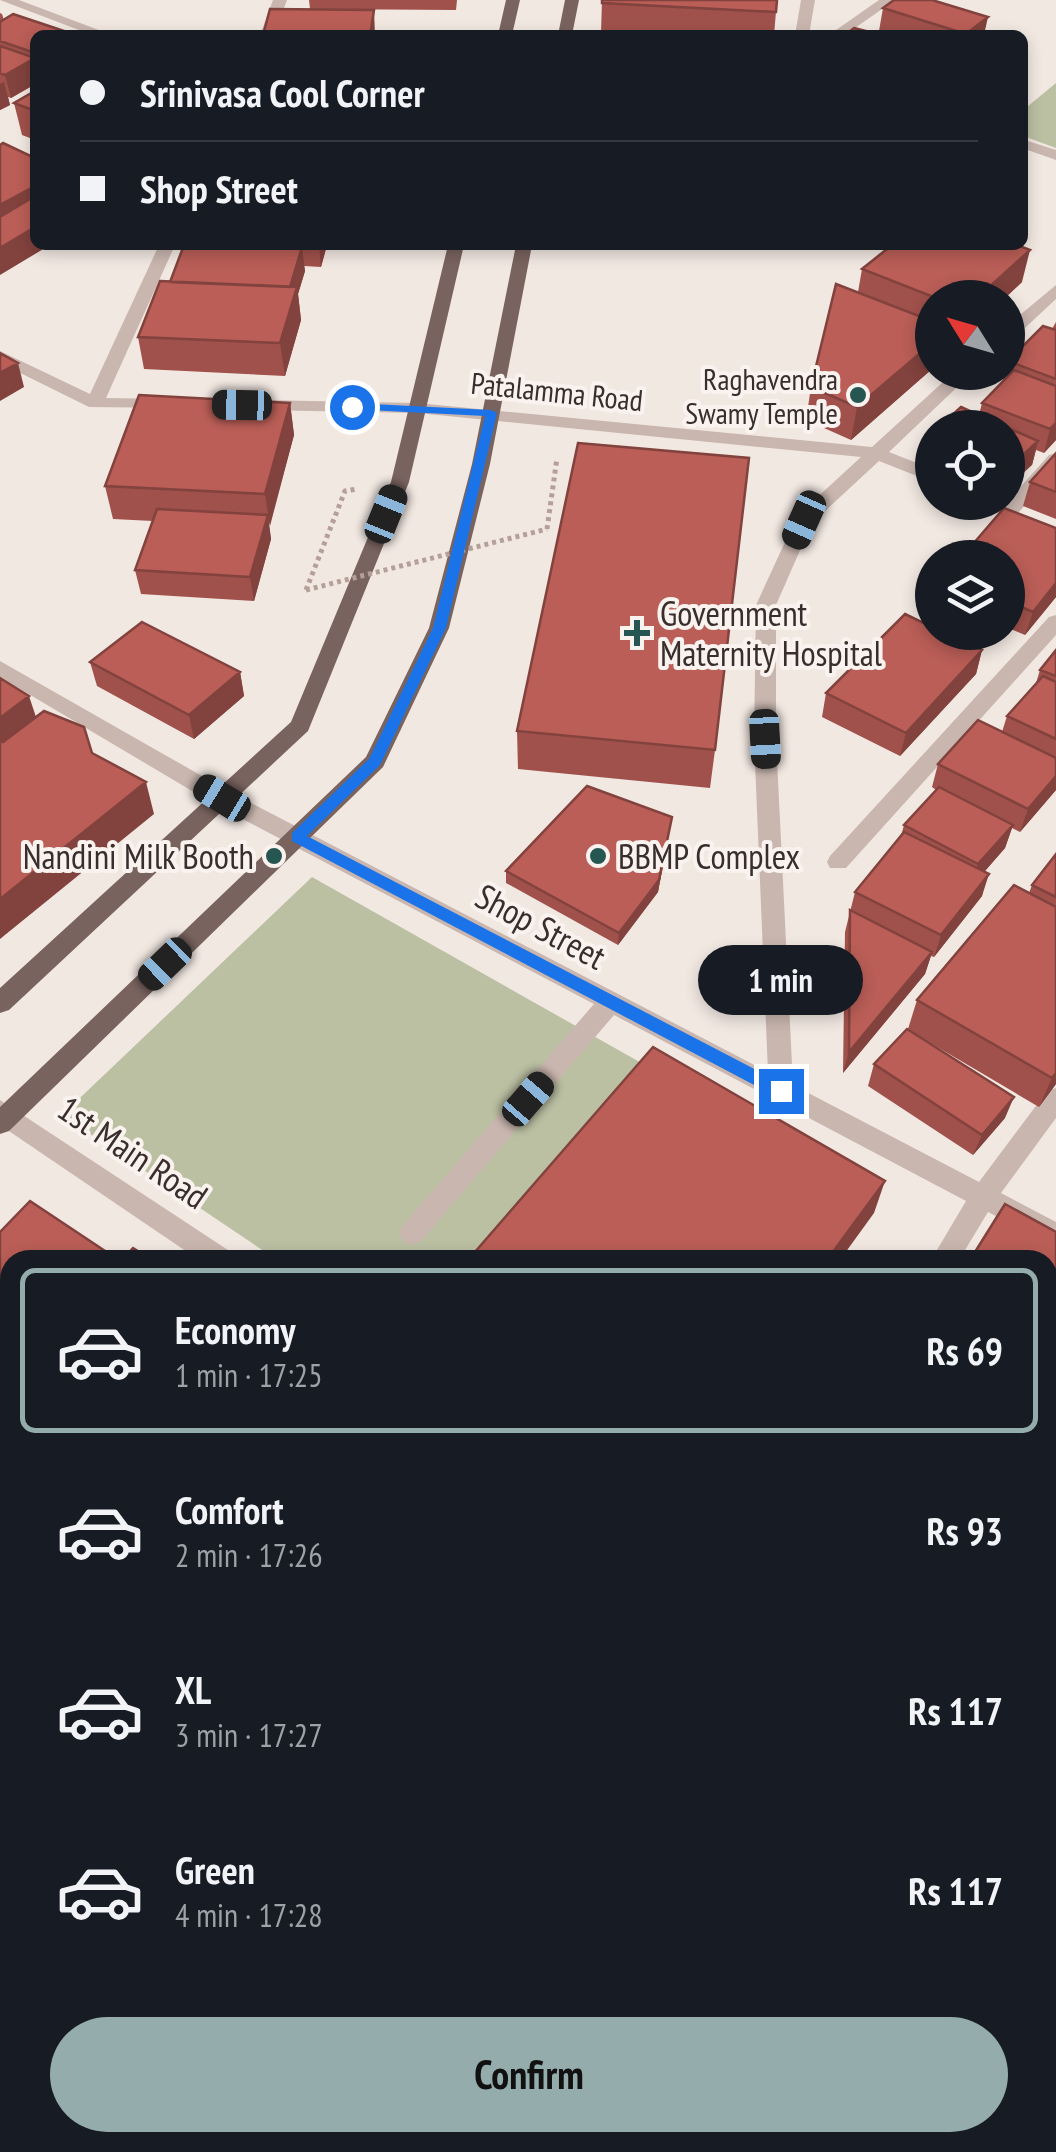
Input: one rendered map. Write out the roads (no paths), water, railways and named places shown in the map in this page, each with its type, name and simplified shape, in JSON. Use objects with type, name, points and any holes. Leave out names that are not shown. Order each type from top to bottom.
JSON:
[{"type":"main road","points":[[506,30],[513,0]]},
{"type":"main road","points":[[566,30],[572,0]]},
{"type":"main road","points":[[0,1003],[300,726],[400,482],[455,250]]},
{"type":"main road","points":[[2,1117],[375,762],[439,628],[491,413],[523,250]]},
{"type":"street","points":[[6,0],[90,30]]},
{"type":"street","points":[[269,30],[280,0]]},
{"type":"street","points":[[803,30],[808,0]]},
{"type":"street","points":[[843,30],[888,0]]},
{"type":"street","points":[[1028,145],[1056,154]]},
{"type":"street","points":[[95,404],[165,250]]},
{"type":"street","points":[[1025,318],[1056,290]]},
{"type":"street","points":[[0,356],[95,404],[193,405]]},
{"type":"street","points":[[781,1091],[765,739],[766,605],[804,520],[945,390]]},
{"type":"street","name":"Patalamma Road","points":[[232,405],[491,413],[876,453],[915,469]]},
{"type":"street","points":[[1025,493],[1056,459]]},
{"type":"street","points":[[838,862],[1056,622]]},
{"type":"street","name":"Shop Street","points":[[0,668],[222,798],[1056,1234]]},
{"type":"street","points":[[412,1233],[612,1002]]},
{"type":"street","points":[[950,1250],[1056,1098]]},
{"type":"street","name":"1st Main Road","points":[[2,1117],[206,1250]]},
{"type":"place","name":"Raghavendra Swamy Temple","points":[[858,395]]},
{"type":"place","name":"Government Maternity Hospital","points":[[637,633]]},
{"type":"place","name":"Nandini Milk Booth","points":[[274,856]]},
{"type":"place","name":"BBMP Complex","points":[[598,856]]}]
